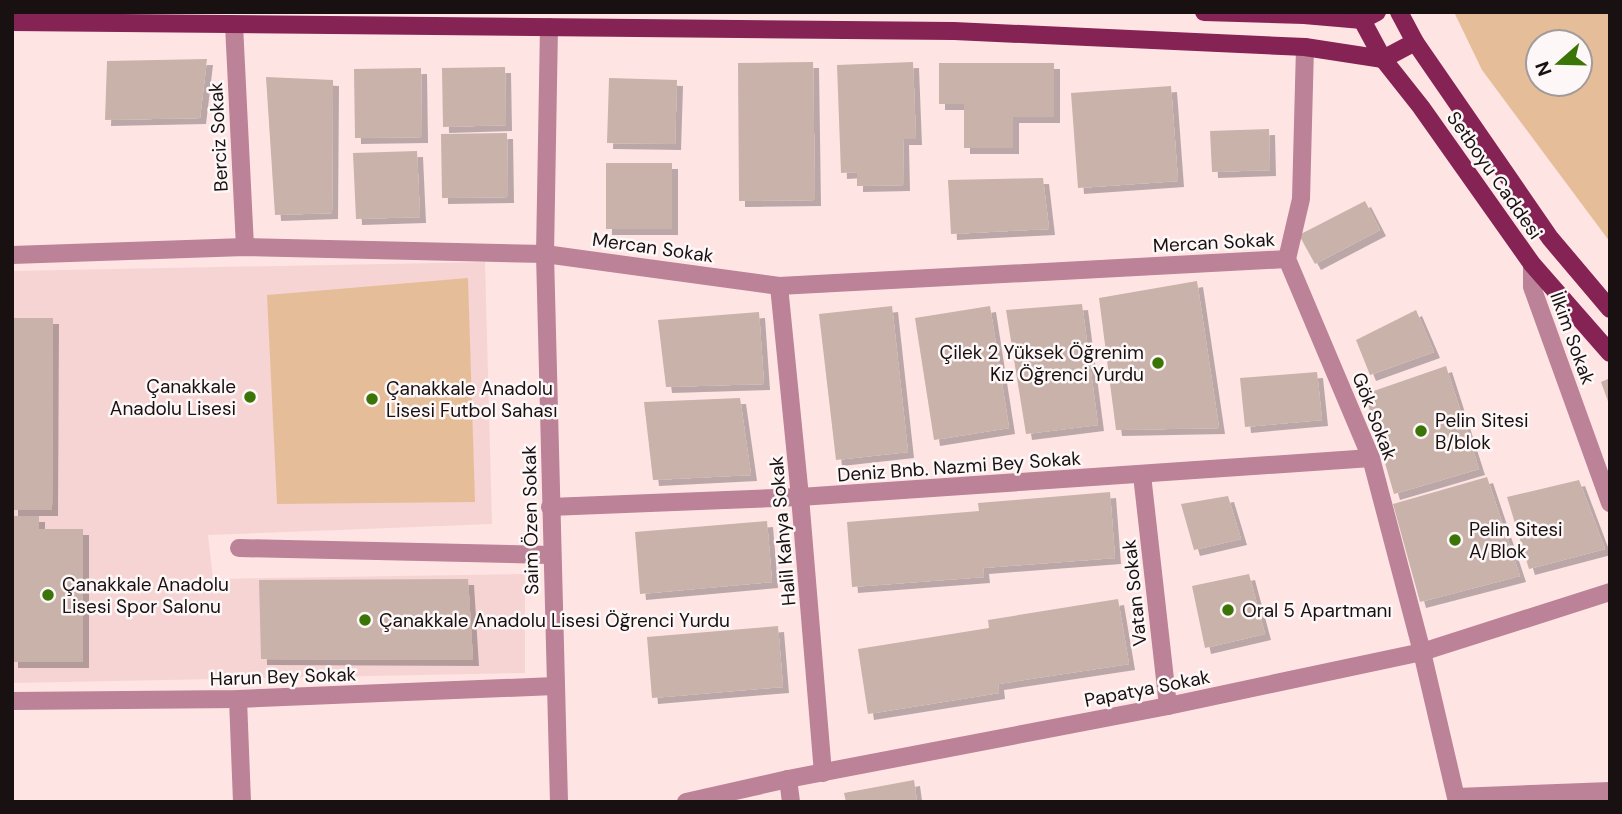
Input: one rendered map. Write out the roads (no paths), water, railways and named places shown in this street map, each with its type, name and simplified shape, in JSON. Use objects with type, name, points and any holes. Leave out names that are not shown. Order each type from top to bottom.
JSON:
[{"type":"main road","points":[[1204,12],[1366,15]]},
{"type":"main road","name":"Setboyu Caddesi","points":[[1399,12],[1415,41],[1550,238],[1610,309]]},
{"type":"main road","name":"Setboyu Caddesi","points":[[1366,15],[1383,59],[1421,107],[1532,264],[1610,353]]},
{"type":"main road","points":[[12,22],[954,31],[1305,47],[1383,59],[1415,41]]},
{"type":"street","name":"Berciz Sokak","points":[[233,25],[245,247]]},
{"type":"street","name":"Saim Özen Sokak","points":[[549,27],[545,254],[559,802]]},
{"type":"street","points":[[1287,259],[1301,198],[1305,47]]},
{"type":"street","name":"Mercan Sokak","points":[[12,255],[245,247],[545,254],[779,286],[1287,259]]},
{"type":"street","name":"Gök Sokak","points":[[1287,259],[1371,458],[1457,799]]},
{"type":"street","name":"İlkim Sokak","points":[[1532,264],[1532,287],[1610,503]]},
{"type":"street","name":"Halil Kahya Sokak","points":[[779,286],[823,773]]},
{"type":"street","name":"Deniz Bnb. Nazmi Bey Sokak","points":[[550,508],[800,497],[1371,458]]},
{"type":"street","name":"Vatan Sokak","points":[[1142,475],[1168,706]]},
{"type":"street","points":[[239,548],[551,555]]},
{"type":"street","name":"Papatya Sokak","points":[[686,802],[788,779],[1168,706],[1422,652],[1610,592]]},
{"type":"street","name":"Harun Bey Sokak","points":[[12,701],[238,699],[555,686]]},
{"type":"street","points":[[238,699],[242,802]]},
{"type":"street","points":[[788,779],[791,802]]},
{"type":"street","points":[[1457,799],[1610,791]]},
{"type":"place","name":"Çilek 2 Yüksek Öğrenim Kız Öğrenci Yurdu","points":[[1158,363]]},
{"type":"place","name":"Çanakkale Anadolu Lisesi","points":[[250,397]]},
{"type":"place","name":"Çanakkale Anadolu Lisesi Futbol Sahası","points":[[372,399]]},
{"type":"place","name":"Pelin Sitesi B/blok","points":[[1421,431]]},
{"type":"place","name":"Pelin Sitesi A/Blok","points":[[1455,540]]},
{"type":"place","name":"Çanakkale Anadolu Lisesi Spor Salonu","points":[[48,595]]},
{"type":"place","name":"Oral 5 Apartmanı","points":[[1228,610]]},
{"type":"place","name":"Çanakkale Anadolu Lisesi Öğrenci Yurdu","points":[[365,620]]}]
